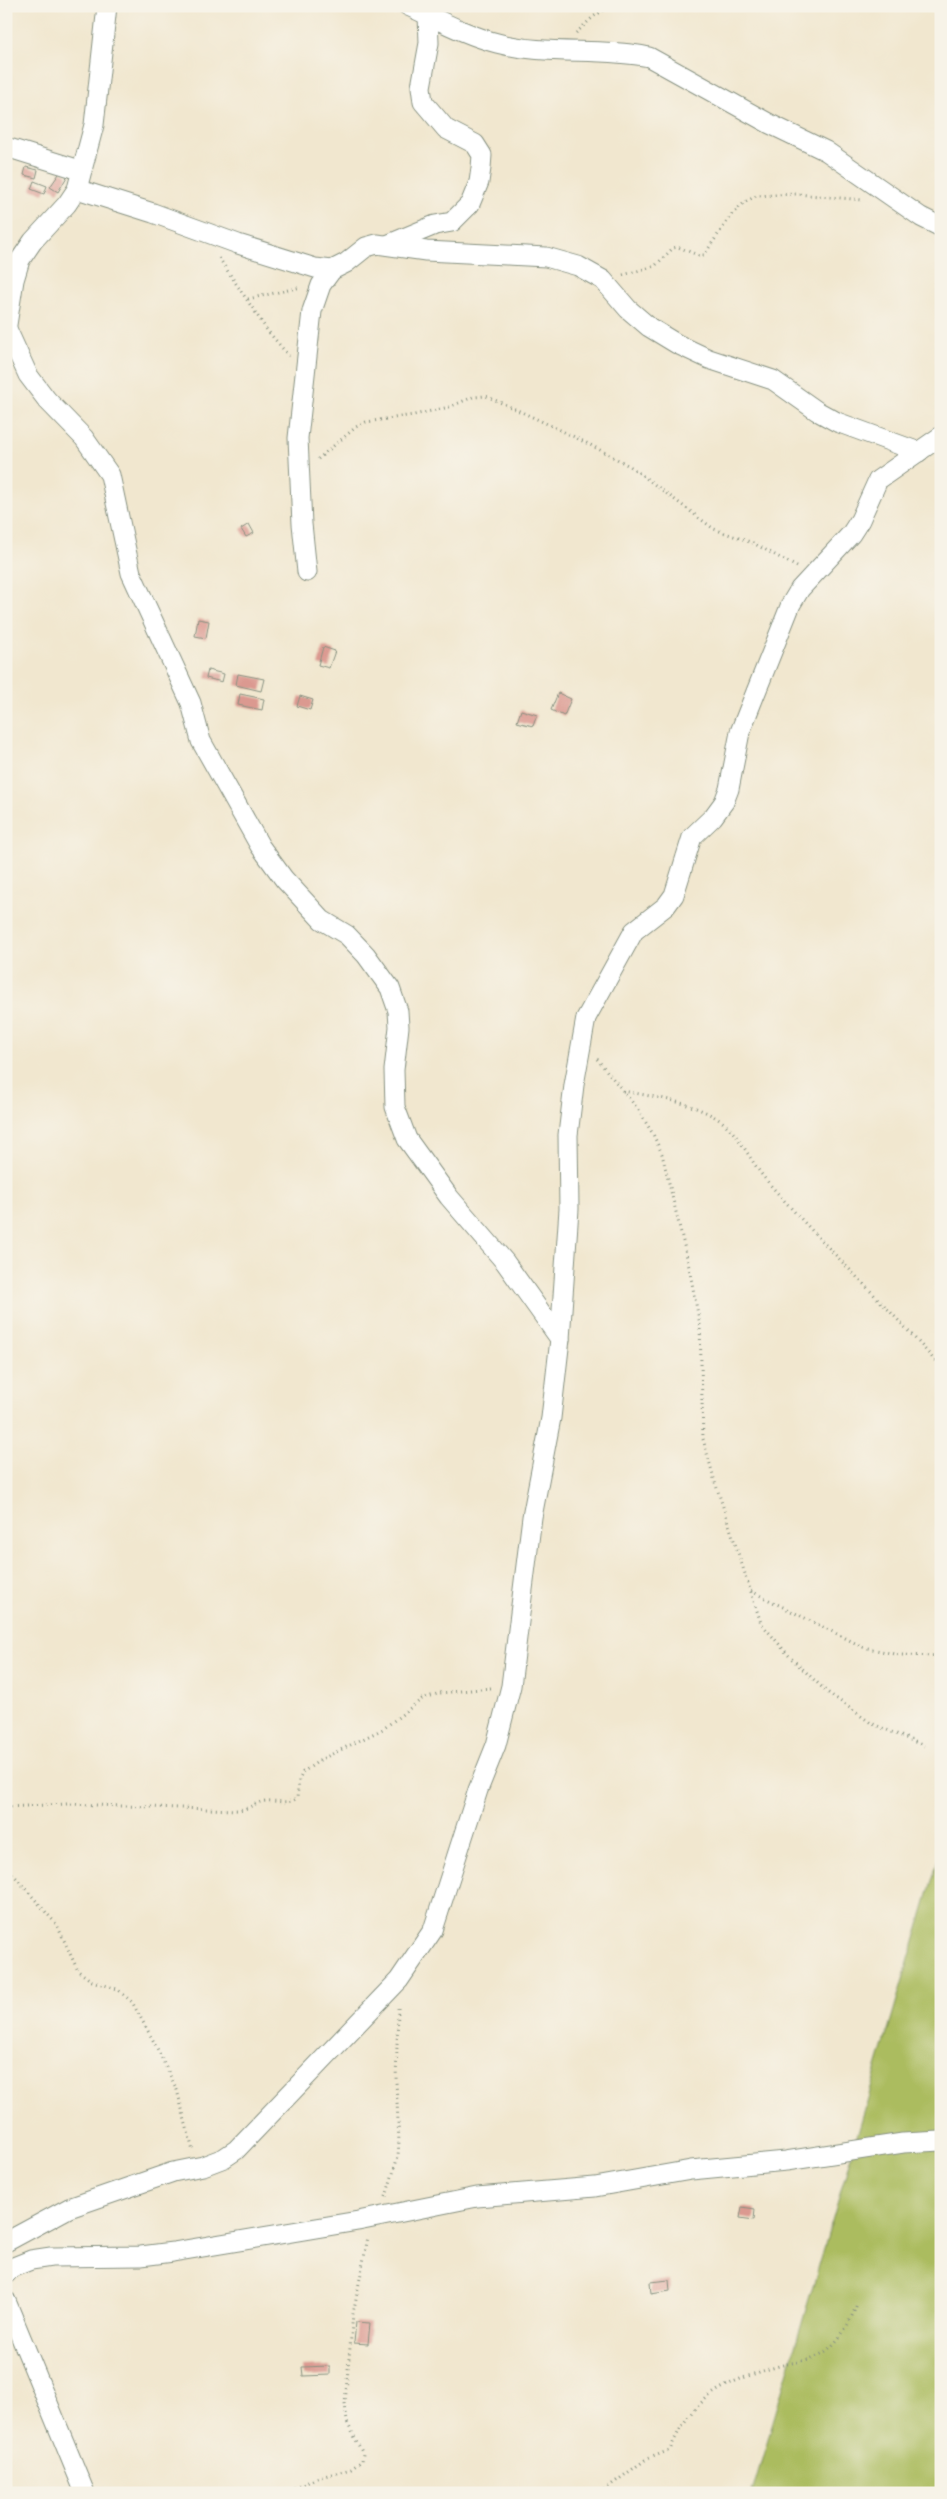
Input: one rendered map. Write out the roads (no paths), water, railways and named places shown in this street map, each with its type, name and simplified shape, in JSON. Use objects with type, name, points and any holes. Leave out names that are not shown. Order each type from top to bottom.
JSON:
[{"type":"street","points":[[107,6],[94,125],[80,170],[77,189],[67,204],[32,241],[20,260],[9,296],[7,330],[28,375],[47,400],[84,438],[110,475],[131,573],[190,703],[201,741],[260,846],[284,879],[322,920],[347,935],[366,955],[390,988],[398,1011],[399,1027],[394,1070],[395,1107],[407,1139],[449,1197],[505,1262],[560,1338]]},
{"type":"street","points":[[408,6],[471,35],[498,44],[560,50],[629,53],[649,57],[669,66],[770,124],[826,151],[921,217],[941,227]]},
{"type":"street","points":[[387,246],[435,225],[452,222],[470,204],[479,182],[482,154],[475,144],[446,129],[423,102],[421,87],[429,44],[428,15]]},
{"type":"street","points":[[6,147],[80,170]]},
{"type":"street","points":[[77,189],[246,247],[315,268],[332,270]]},
{"type":"street","points":[[307,572],[302,524],[298,438],[312,312],[321,285],[332,270],[346,263],[371,245],[426,251],[546,257],[578,266],[603,280],[628,309],[649,327],[677,344],[709,359],[773,380],[816,411],[837,422],[919,452]]},
{"type":"street","points":[[6,2242],[69,2208],[173,2172],[203,2166],[224,2158],[236,2150],[399,1980],[433,1930],[478,1790],[496,1745],[511,1686],[532,1517],[550,1418],[560,1338],[568,1209],[568,1135],[574,1085],[586,1018],[634,931],[666,906],[674,895],[692,837],[713,817],[724,802],[729,789],[740,732],[779,630],[800,589],[851,534],[860,520],[878,480],[941,436]]},
{"type":"street","points":[[6,2274],[20,2263],[51,2257],[112,2258],[157,2254],[381,2216],[477,2197],[602,2186],[691,2170],[786,2161],[903,2143],[941,2141]]},
{"type":"street","points":[[6,2302],[85,2493]]}]
